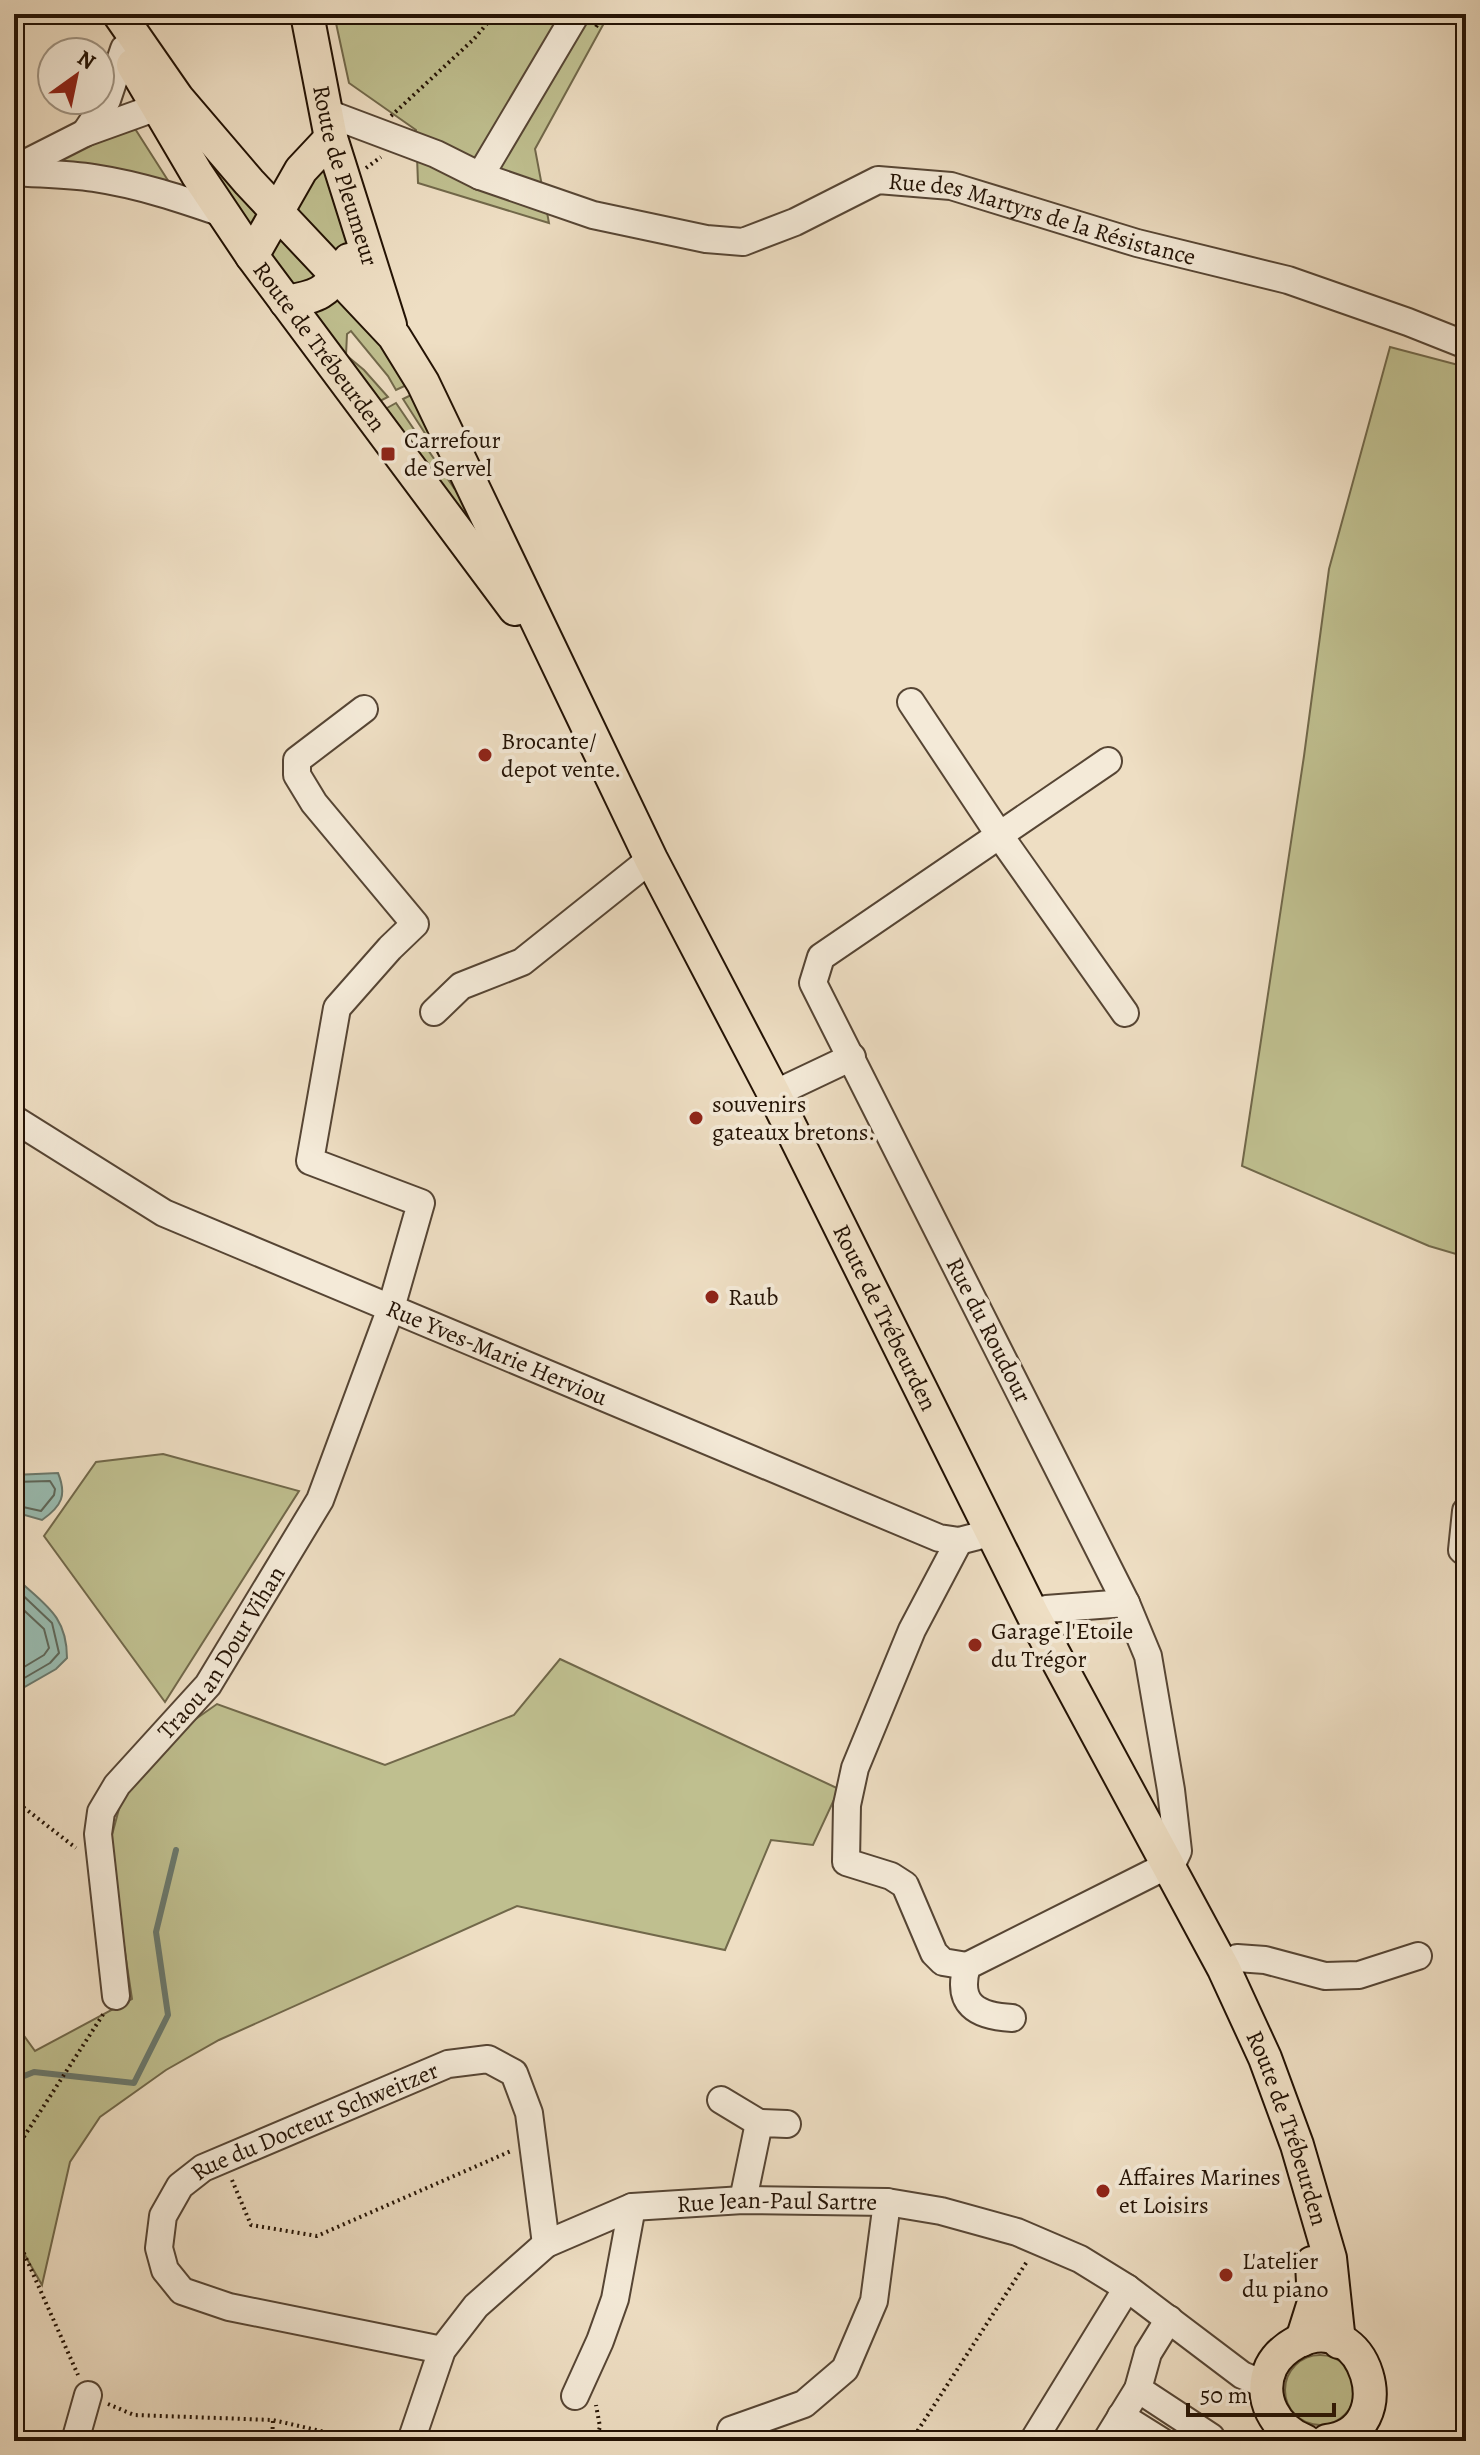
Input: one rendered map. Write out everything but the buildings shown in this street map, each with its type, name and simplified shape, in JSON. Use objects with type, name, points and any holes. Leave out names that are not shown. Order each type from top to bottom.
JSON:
[{"type":"main road","name":"Route de Trébeurden","points":[[108,14],[124,49],[167,103],[338,274],[394,336],[423,383],[651,859],[774,1094],[1033,1615],[1224,1969],[1265,2058],[1297,2145],[1330,2258],[1339,2342]]},
{"type":"main road","name":"Route de Trébeurden","points":[[119,14],[167,103],[197,174],[252,256],[555,663]]},
{"type":"main road","name":"Route de Pleumeur","points":[[307,14],[329,126],[394,336]]},
{"type":"main road","points":[[252,256],[329,126]]},
{"type":"main road","points":[[249,182],[301,170]]},
{"type":"main road","points":[[286,302],[315,297],[322,292],[364,242]]},
{"type":"main road","name":"Route de Trébeurden","points":[[1224,1969],[1291,2171],[1311,2253],[1314,2302],[1282,2360]]},
{"type":"main road","points":[[1305,2441],[1292,2436],[1276,2420],[1267,2399],[1282,2360],[1324,2337],[1339,2342],[1361,2359],[1369,2376],[1370,2430],[1354,2429],[1331,2441]]},
{"type":"street","points":[[480,176],[576,14]]},
{"type":"street","points":[[85,133],[107,100],[124,49]]},
{"type":"street","points":[[14,170],[85,133],[167,103]]},
{"type":"street","points":[[329,126],[376,130]]},
{"type":"street","name":"Rue des Martyrs de la Résistance","points":[[376,130],[480,176],[593,215],[706,239],[743,242],[795,222],[878,180],[951,186],[1137,243],[1288,280],[1466,345]]},
{"type":"street","points":[[14,170],[120,183],[174,195],[225,214]]},
{"type":"street","points":[[911,702],[1000,836],[1125,1013]]},
{"type":"street","name":"Traou an Dour Vihan","points":[[116,1996],[98,1834],[101,1812],[117,1785],[208,1685],[320,1500],[391,1308],[421,1203],[310,1161],[337,1008],[415,924],[314,803],[297,775],[297,760],[364,709]]},
{"type":"street","name":"Rue du Roudour","points":[[1108,761],[821,957],[813,983],[1126,1603],[1148,1656],[1178,1851],[1170,1868]]},
{"type":"street","points":[[434,1012],[461,986],[522,962],[651,859]]},
{"type":"street","points":[[774,1094],[852,1057]]},
{"type":"street","name":"Rue Yves-Marie Herviou","points":[[14,1119],[164,1213],[939,1538],[959,1541],[994,1532]]},
{"type":"street","points":[[1466,1511],[1462,1550],[1466,1553]]},
{"type":"street","points":[[959,1541],[912,1630],[855,1768],[847,1805],[846,1862],[891,1876],[905,1885],[934,1953],[943,1962],[967,1966],[1158,1870],[1170,1868]]},
{"type":"street","points":[[1033,1615],[1046,1609],[1126,1603]]},
{"type":"street","points":[[1224,1969],[1237,1958],[1265,1960],[1325,1976],[1359,1975],[1418,1956]]},
{"type":"street","points":[[967,1966],[962,1983],[966,1998],[975,2009],[988,2017],[1012,2018]]},
{"type":"street","name":"Rue du Docteur Schweitzer","points":[[442,2350],[229,2307],[182,2291],[165,2270],[159,2248],[163,2216],[180,2186],[203,2168],[448,2064],[488,2059],[514,2073],[529,2113],[546,2244]]},
{"type":"street","points":[[721,2100],[759,2123],[787,2124]]},
{"type":"street","points":[[743,2200],[759,2123]]},
{"type":"street","name":"Rue Jean-Paul Sartre","points":[[411,2441],[442,2350],[476,2306],[546,2244],[632,2207],[743,2200],[887,2202],[941,2211],[1017,2232],[1080,2259],[1127,2288],[1220,2357],[1246,2361],[1282,2360]]},
{"type":"street","points":[[731,2430],[804,2404],[845,2369],[874,2301],[887,2202]]},
{"type":"street","points":[[575,2396],[615,2299],[632,2207]]},
{"type":"street","points":[[1033,2441],[1127,2288]]},
{"type":"street","points":[[1106,2441],[1138,2389],[1148,2353],[1169,2319]]},
{"type":"street","points":[[1138,2389],[1211,2437],[1209,2441]]},
{"type":"street","points":[[75,2441],[88,2395]]},
{"type":"street","points":[[1121,2416],[1161,2441]]},
{"type":"path","points":[[376,130],[474,39],[495,14]]},
{"type":"path","points":[[14,1800],[101,1864]]},
{"type":"path","points":[[14,2152],[116,1996]]},
{"type":"path","points":[[14,2143],[21,2140]]},
{"type":"path","points":[[223,2159],[251,2225],[317,2236],[532,2142]]},
{"type":"path","points":[[14,2231],[88,2395],[134,2415],[273,2420],[364,2441]]},
{"type":"path","points":[[911,2441],[1040,2242]]},
{"type":"path","points":[[575,2396],[596,2404],[600,2427],[595,2441]]},
{"type":"path","points":[[272,2441],[273,2420]]},
{"type":"green space","points":[[334,14],[609,14],[535,149],[549,223],[418,183],[416,130],[349,83]]},
{"type":"green space","points":[[181,123],[220,172],[265,208],[257,234]]},
{"type":"green space","points":[[132,124],[169,182],[59,160]]},
{"type":"green space","points":[[329,145],[351,235],[342,257],[287,210]]},
{"type":"green space","points":[[280,225],[320,279],[296,286],[280,272],[272,259],[272,252]]},
{"type":"green space","points":[[342,289],[413,382],[396,390],[351,331],[347,334],[346,355],[388,397],[374,404],[306,309]]},
{"type":"green space","points":[[1390,347],[1466,367],[1466,1257],[1429,1246],[1242,1166],[1329,569]]},
{"type":"green space","points":[[419,391],[521,596],[380,412],[396,403],[454,488],[458,485],[403,399]]},
{"type":"green space","points":[[163,1454],[299,1491],[165,1702],[44,1536],[96,1462]]},
{"type":"green space","points":[[560,1659],[839,1789],[813,1845],[771,1840],[725,1950],[517,1906],[219,2040],[166,2070],[100,2117],[70,2162],[42,2285],[14,2236],[14,2022],[35,2051],[132,1999],[109,1846],[123,1794],[183,1728],[217,1704],[385,1765],[514,1715]]},
{"type":"green space","points":[[1320,2355],[1339,2361],[1349,2371],[1355,2390],[1349,2409],[1339,2419],[1320,2425],[1301,2419],[1291,2409],[1285,2390],[1291,2371],[1301,2361]]},
{"type":"water","points":[[58,1473],[61,1500],[49,1515],[42,1520],[14,1512],[14,1475]]},
{"type":"water","points":[[14,1576],[58,1620],[66,1643],[67,1658],[56,1669],[14,1693]]},
{"type":"waterway","points":[[14,2080],[34,2072],[134,2083],[168,2015],[156,1932],[176,1850]]},
{"type":"place","name":"Carrefour de Servel","points":[[388,454]]},
{"type":"place","name":"Brocante/ depot vente.","points":[[485,755]]},
{"type":"place","name":"souvenirs gateaux bretons.","points":[[696,1118]]},
{"type":"place","name":"Raub","points":[[712,1297]]},
{"type":"place","name":"Garage l'Etoile du Trégor","points":[[975,1645]]},
{"type":"place","name":"Affaires Marines et Loisirs","points":[[1103,2191]]},
{"type":"place","name":"L'atelier du piano","points":[[1226,2275]]}]
